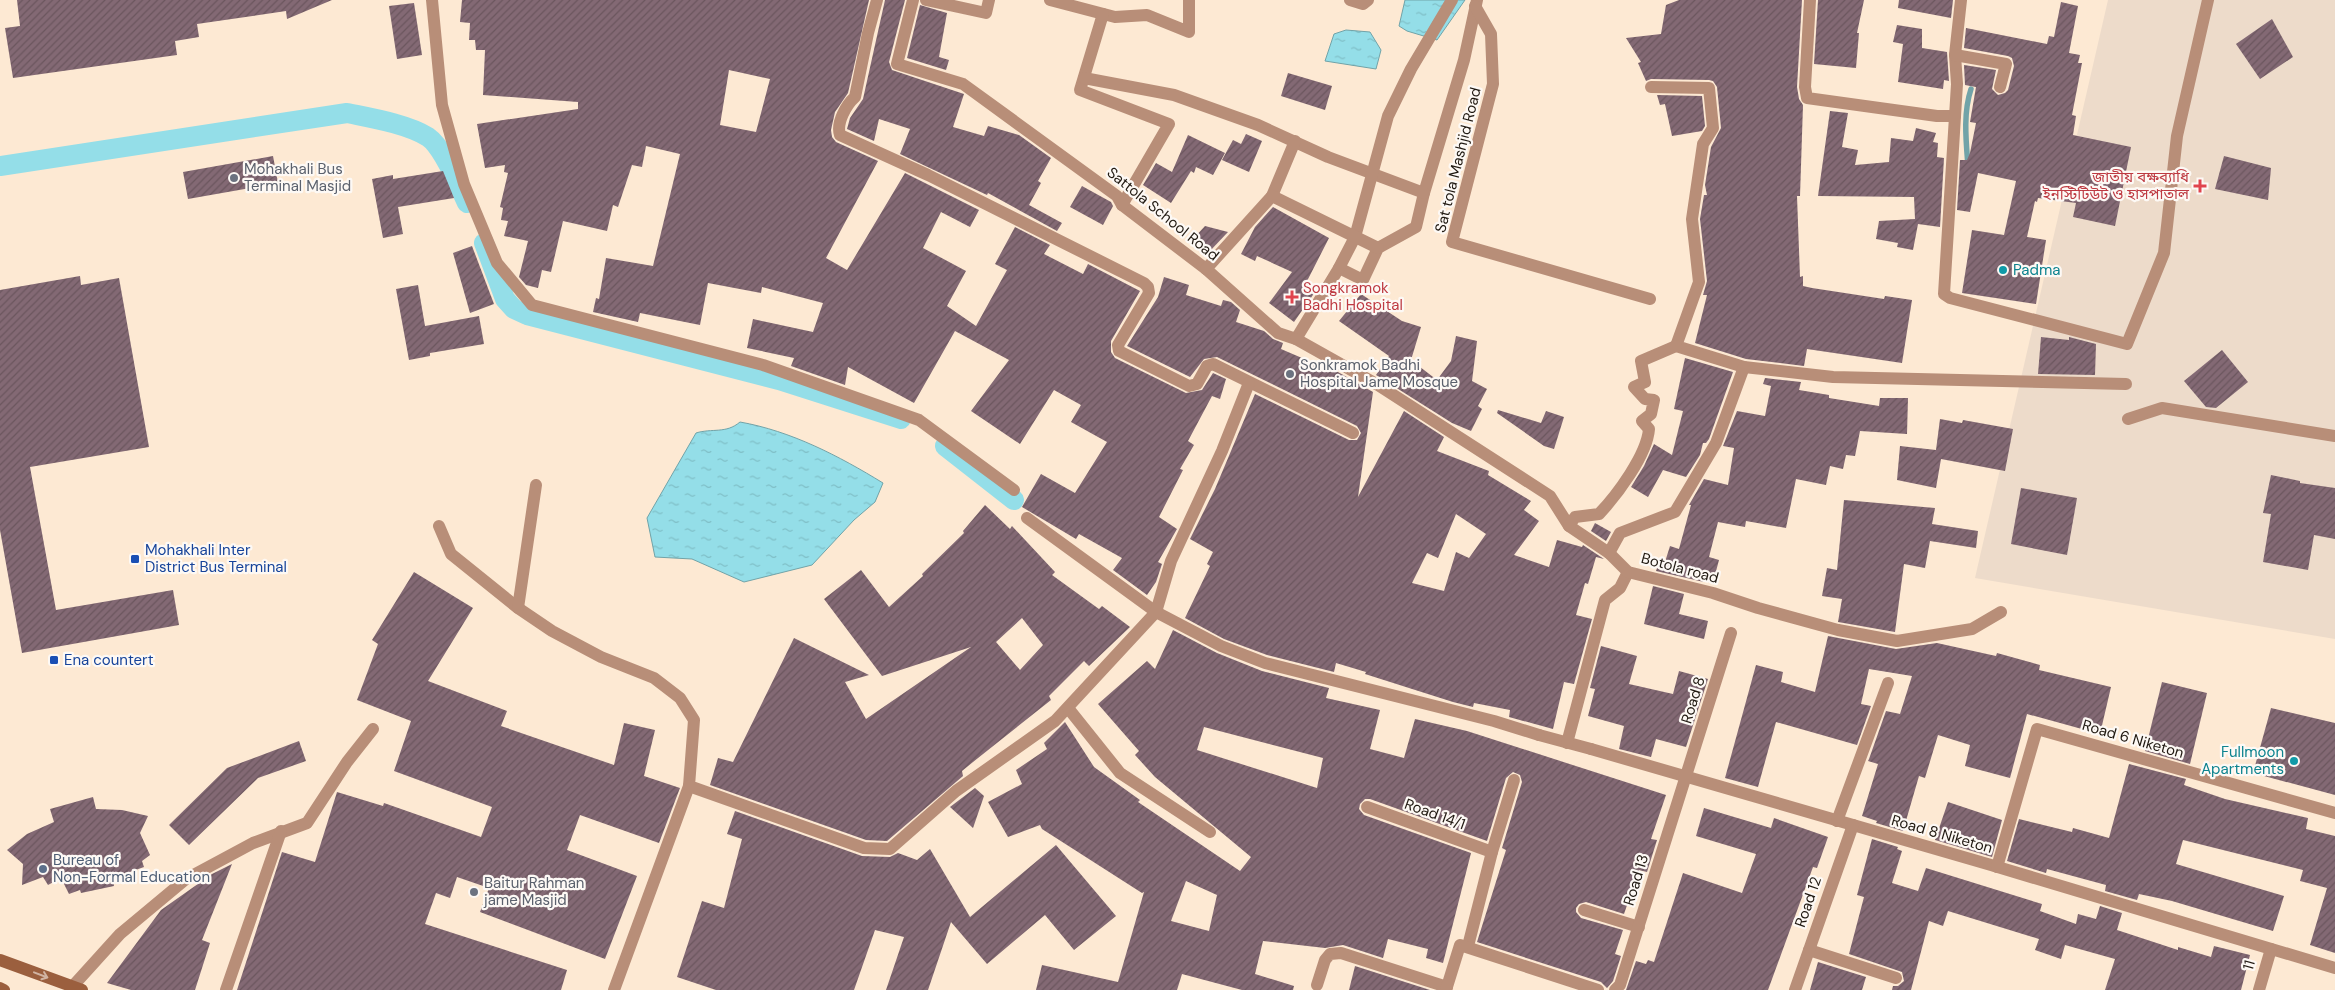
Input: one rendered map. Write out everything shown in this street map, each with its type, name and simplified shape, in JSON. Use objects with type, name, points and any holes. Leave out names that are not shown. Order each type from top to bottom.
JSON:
[{"type":"main road","points":[[0,960],[77,988]]},
{"type":"main road","points":[[0,988],[4,990]]},
{"type":"street","points":[[432,0],[442,105],[464,184],[497,264],[532,305],[763,365],[920,420],[1014,490]]},
{"type":"street","points":[[877,0],[855,97],[849,102],[838,126],[840,135],[928,175],[1144,283],[1148,287],[1149,293],[1118,345],[1119,351],[1189,386],[1197,384],[1207,366],[1213,364],[1353,433]]},
{"type":"street","name":"Sattola School Road","points":[[913,0],[897,64],[962,84],[1117,196],[1122,205],[1206,268],[1278,333],[1296,339]]},
{"type":"street","points":[[926,0],[986,13],[989,0]]},
{"type":"street","points":[[1050,0],[1115,17],[1147,15],[1189,32],[1189,0]]},
{"type":"street","points":[[1350,0],[1363,4],[1368,0]]},
{"type":"street","points":[[1296,339],[1339,268],[1355,237],[1388,116],[1411,69],[1452,0]]},
{"type":"street","points":[[1810,0],[1805,87],[1807,98],[1937,116],[1955,116]]},
{"type":"street","points":[[1961,0],[1955,55],[1957,84],[1944,294],[1950,298],[2127,344],[2164,253],[2177,136],[2208,0]]},
{"type":"street","points":[[1339,268],[1363,280],[1378,248],[1416,227],[1424,193],[1464,60],[1476,3]]},
{"type":"street","name":"Sat tola Mashjid Road","points":[[1476,3],[1491,34],[1493,84],[1452,242],[1650,299]]},
{"type":"street","points":[[1103,14],[1080,90],[1169,124],[1122,205]]},
{"type":"street","points":[[1955,55],[2006,64],[2000,87]]},
{"type":"street","points":[[1084,78],[1174,96],[1258,125],[1373,174],[1424,193]]},
{"type":"street","points":[[1651,87],[1709,88],[1713,128],[1703,144],[1692,219],[1699,282],[1676,346]]},
{"type":"street","points":[[1206,268],[1272,196],[1295,142]]},
{"type":"street","points":[[1272,196],[1378,248]]},
{"type":"street","name":"Botola road","points":[[1296,339],[1378,386],[1550,496],[1569,526],[1609,553],[1628,572],[1713,593],[1758,608],[1838,630],[1897,641],[1972,629],[2001,612]]},
{"type":"street","points":[[1569,526],[1575,517],[1599,514],[1616,497],[1627,479],[1648,437],[1649,429],[1642,421],[1651,414],[1654,400],[1645,399],[1634,387],[1645,382],[1641,361],[1676,346],[1744,367],[1834,377],[2126,384]]},
{"type":"street","points":[[1609,553],[1620,533],[1675,512],[1716,443],[1744,367]]},
{"type":"street","points":[[689,786],[864,848],[890,849],[956,791],[1055,721],[1156,612],[1171,561],[1222,451],[1249,383]]},
{"type":"street","points":[[2128,419],[2162,408],[2335,436]]},
{"type":"street","points":[[518,608],[536,485]]},
{"type":"street","name":"Road 8 Niketon","points":[[1027,518],[1156,612],[1221,646],[1265,663],[1494,721],[1997,866],[2335,968]]},
{"type":"street","points":[[439,526],[451,554],[518,608],[552,631],[601,657],[654,678],[680,698],[694,720],[689,786],[614,990]]},
{"type":"street","points":[[1566,743],[1605,600],[1620,588],[1628,572]]},
{"type":"street","name":"Road 8","points":[[1686,777],[1731,633]]},
{"type":"street","points":[[1838,821],[1888,682]]},
{"type":"street","points":[[1068,708],[1120,773],[1210,832]]},
{"type":"street","points":[[77,988],[120,934],[186,879],[252,843],[307,823],[347,762],[373,729]]},
{"type":"street","name":"Road 6 Niketon","points":[[1997,866],[2037,729],[2335,813]]},
{"type":"street","name":"Road 13","points":[[1614,990],[1620,985],[1686,777]]},
{"type":"street","points":[[1468,946],[1492,852],[1514,780]]},
{"type":"street","name":"Road 14/1","points":[[1367,807],[1492,852]]},
{"type":"street","name":"Road 12","points":[[1795,990],[1852,825]]},
{"type":"street","points":[[226,990],[281,831]]},
{"type":"street","points":[[1584,910],[1639,928]]},
{"type":"street","points":[[1317,985],[1325,960],[1330,954],[1341,953],[1446,988],[1460,945],[1468,946],[1598,990]]},
{"type":"street","name":"11","points":[[2259,990],[2270,948]]},
{"type":"street","points":[[1809,950],[1896,978]]},
{"type":"shaded area","name":"জাতীয় বক্ষব্যাধি ইনস্টিটিউট ও হাসপাতাল","points":[[2108,0],[2335,0],[2335,639],[1975,578]]},
{"type":"water","points":[[1405,0],[1465,0],[1437,40],[1407,31],[1399,26]]},
{"type":"water","points":[[1346,30],[1370,32],[1381,50],[1376,69],[1325,61],[1334,34]]},
{"type":"water","points":[[740,422],[796,438],[832,454],[883,483],[875,502],[854,520],[812,565],[744,582],[692,559],[655,557],[647,518],[696,433],[729,428]]},
{"type":"building","points":[[17,0],[332,0],[287,19],[286,11],[197,24],[199,37],[175,41],[177,55],[13,78],[5,28],[20,26]]},
{"type":"building","points":[[462,0],[869,0],[848,93],[835,112],[831,130],[832,137],[836,142],[878,161],[826,258],[847,270],[905,173],[979,210],[970,227],[941,212],[923,248],[966,271],[947,306],[976,326],[1007,270],[995,264],[1015,227],[1050,245],[1044,254],[1083,274],[1088,264],[1140,291],[1111,341],[1111,352],[1115,358],[1186,393],[1202,390],[1213,373],[1226,379],[1220,399],[1212,396],[1188,441],[1194,445],[1180,469],[1183,470],[1159,517],[1177,529],[1158,562],[1162,564],[1156,582],[1147,595],[1113,570],[1122,558],[1079,534],[1076,539],[1022,507],[1041,474],[1075,493],[1107,442],[1071,422],[1081,405],[1054,390],[1020,444],[971,411],[1009,360],[955,331],[914,403],[848,367],[845,385],[791,366],[794,358],[747,348],[753,319],[813,332],[823,303],[762,287],[761,293],[708,283],[700,325],[640,313],[638,322],[593,312],[596,298],[599,299],[606,258],[653,266],[680,154],[646,146],[642,167],[632,165],[618,207],[613,205],[607,231],[563,221],[551,272],[542,270],[538,288],[526,285],[519,277],[528,241],[504,236],[508,221],[501,220],[503,208],[500,207],[508,173],[504,172],[505,165],[485,168],[477,124],[578,109],[578,102],[483,95],[485,50],[476,50],[475,40],[469,40],[470,23],[460,22]],"holes":[[[729,70],[770,79],[756,132],[720,125]]]},
{"type":"building","points":[[885,0],[905,0],[889,62],[892,70],[964,94],[953,127],[984,136],[988,126],[1019,135],[1051,158],[1038,181],[1041,183],[1029,205],[1062,223],[1057,231],[988,193],[987,195],[900,154],[910,129],[879,119],[874,141],[847,129],[850,118],[863,99]]},
{"type":"building","points":[[1679,0],[1802,0],[1797,87],[1799,99],[1803,105],[1800,196],[1797,196],[1800,277],[1803,276],[1803,286],[1812,288],[1884,299],[1885,296],[1912,300],[1902,363],[1807,349],[1804,366],[1746,359],[1695,343],[1707,295],[1703,295],[1707,281],[1700,219],[1704,195],[1707,195],[1705,185],[1711,147],[1721,128],[1717,87],[1713,81],[1709,80],[1651,79],[1646,81],[1638,63],[1641,62],[1626,38],[1661,34],[1666,5]]},
{"type":"building","points":[[1818,0],[1864,0],[1857,33],[1859,33],[1856,68],[1814,64]]},
{"type":"building","points":[[1899,0],[1953,0],[1951,18],[1898,8]]},
{"type":"building","points":[[2061,2],[2078,6],[2069,53],[2080,55],[2078,63],[2082,63],[2072,115],[2076,116],[2073,135],[2131,147],[2115,226],[2073,217],[2076,203],[2038,198],[2037,202],[2035,201],[2027,237],[2046,240],[2036,304],[1962,293],[1972,230],[2004,235],[2016,181],[1978,173],[1970,212],[1957,210],[1960,160],[1967,160],[1976,123],[1970,122],[1976,87],[1965,85],[1964,65],[1996,70],[1992,89],[1998,95],[2008,90],[2014,66],[2012,58],[2008,56],[1964,48],[1966,28],[2047,44],[2049,36],[2054,37]]},
{"type":"building","points":[[414,3],[422,55],[397,59],[389,6]]},
{"type":"building","points":[[920,5],[947,13],[939,57],[949,60],[946,70],[907,58]]},
{"type":"building","points":[[2272,19],[2293,57],[2260,79],[2236,44]]},
{"type":"building","points":[[1897,25],[1922,29],[1922,48],[1947,52],[1949,81],[1944,80],[1943,89],[1898,82],[1903,44],[1893,42]]},
{"type":"building","points":[[1288,73],[1332,86],[1325,110],[1281,96]]},
{"type":"building","points":[[1657,95],[1702,96],[1705,126],[1702,131],[1672,136],[1665,104],[1660,105]]},
{"type":"building","points":[[1830,111],[1848,113],[1842,147],[1858,150],[1855,165],[1889,162],[1891,138],[1913,141],[1916,128],[1936,133],[1933,142],[1938,143],[1937,157],[1944,158],[1940,227],[1918,224],[1913,250],[1897,247],[1898,243],[1876,239],[1879,221],[1915,219],[1914,197],[1818,196]]},
{"type":"building","points":[[1246,134],[1262,141],[1249,172],[1222,160],[1233,140],[1241,144]]},
{"type":"building","points":[[1188,135],[1225,153],[1213,175],[1196,167],[1194,173],[1191,171],[1171,203],[1143,185],[1156,163],[1172,172]]},
{"type":"building","points":[[273,156],[278,183],[188,199],[183,172]]},
{"type":"building","points":[[2224,156],[2271,168],[2268,200],[2215,189]]},
{"type":"building","points":[[443,171],[454,198],[398,207],[403,234],[383,238],[372,179],[393,175],[393,179]]},
{"type":"building","points":[[1082,186],[1111,202],[1113,206],[1103,225],[1070,207]]},
{"type":"building","points":[[1273,207],[1329,238],[1305,285],[1315,292],[1294,322],[1269,303],[1292,272],[1257,256],[1255,261],[1241,254],[1255,227]]},
{"type":"building","points":[[1205,226],[1228,232],[1209,252],[1194,238]]},
{"type":"building","points":[[472,246],[494,304],[470,313],[453,253]]},
{"type":"building","points":[[80,276],[81,285],[119,278],[149,447],[30,467],[56,610],[173,590],[179,625],[22,653],[0,530],[0,290]]},
{"type":"building","points":[[1164,277],[1189,285],[1186,295],[1221,306],[1223,300],[1231,302],[1240,310],[1236,322],[1264,331],[1273,339],[1283,343],[1281,349],[1323,367],[1324,364],[1373,392],[1358,497],[1404,411],[1444,437],[1437,451],[1489,471],[1488,475],[1531,501],[1524,510],[1539,521],[1514,555],[1549,567],[1557,540],[1582,547],[1583,545],[1604,559],[1596,557],[1588,584],[1585,583],[1576,615],[1592,619],[1574,684],[1564,682],[1553,729],[1509,717],[1510,710],[1474,703],[1473,707],[1453,702],[1336,663],[1334,672],[1267,655],[1224,639],[1185,618],[1210,566],[1207,564],[1213,552],[1190,539],[1215,489],[1255,394],[1349,440],[1357,440],[1361,433],[1357,426],[1217,357],[1204,359],[1190,377],[1127,346],[1158,297]],"holes":[[[1456,514],[1486,534],[1469,558],[1456,552],[1444,591],[1412,583],[1427,553],[1438,558]]]},
{"type":"building","points":[[418,285],[425,326],[479,316],[484,344],[430,353],[430,356],[409,360],[396,289]]},
{"type":"building","points":[[1361,294],[1402,321],[1421,327],[1411,360],[1437,380],[1451,361],[1456,336],[1477,341],[1472,381],[1487,389],[1478,406],[1482,409],[1471,431],[1452,423],[1376,375],[1389,356],[1339,321]]},
{"type":"building","points":[[2041,337],[2069,340],[2069,337],[2096,344],[2095,375],[2038,374]]},
{"type":"building","points":[[2222,350],[2248,382],[2216,408],[2206,407],[2184,381]]},
{"type":"building","points":[[1685,358],[1733,372],[1709,439],[1706,443],[1703,443],[1700,455],[1686,477],[1663,470],[1648,497],[1631,487],[1644,466],[1654,444],[1672,455],[1683,411],[1674,409]]},
{"type":"building","points":[[1765,378],[1801,382],[1799,390],[1829,395],[1829,398],[1879,406],[1880,398],[1908,398],[1907,434],[1860,431],[1855,456],[1846,455],[1843,469],[1830,466],[1826,485],[1796,479],[1786,528],[1746,521],[1745,527],[1718,522],[1709,557],[1719,560],[1715,575],[1706,573],[1704,582],[1656,571],[1657,568],[1659,569],[1662,561],[1665,562],[1670,546],[1679,549],[1691,505],[1689,505],[1704,479],[1728,485],[1734,448],[1723,446],[1737,411],[1765,416],[1771,386],[1763,384]]},
{"type":"building","points":[[1498,410],[1541,423],[1546,411],[1564,417],[1554,449],[1544,446],[1497,413]]},
{"type":"building","points":[[1940,419],[1962,423],[1963,420],[2013,429],[2005,471],[1941,459],[1936,488],[1897,480],[1900,446],[1936,450]]},
{"type":"building","points":[[2271,475],[2300,481],[2300,483],[2335,488],[2335,539],[2314,535],[2308,570],[2263,562],[2271,514],[2263,513]]},
{"type":"building","points":[[2021,488],[2077,498],[2067,555],[2011,544]]},
{"type":"building","points":[[1844,500],[1935,508],[1932,524],[1978,531],[1976,548],[1930,541],[1925,568],[1904,564],[1895,632],[1838,622],[1842,599],[1822,596],[1827,568],[1837,570]]},
{"type":"building","points":[[985,505],[1010,529],[1012,526],[1055,572],[1052,575],[1099,609],[1102,606],[1130,627],[1089,666],[1084,661],[1049,696],[1051,700],[962,771],[963,776],[887,841],[866,840],[710,785],[718,758],[733,762],[794,638],[869,675],[845,682],[866,719],[971,647],[882,676],[824,599],[861,570],[889,607],[923,576],[922,574],[964,533],[963,531]],"holes":[[[1022,618],[1043,645],[1020,670],[996,642]]]},
{"type":"building","points":[[1595,523],[1611,532],[1606,541],[1591,531]]},
{"type":"building","points":[[414,572],[473,608],[428,681],[507,711],[501,726],[614,765],[624,723],[655,730],[644,776],[680,788],[659,843],[580,815],[567,850],[637,876],[605,959],[480,912],[489,888],[457,877],[450,898],[436,893],[425,924],[567,970],[561,990],[237,990],[282,852],[315,862],[337,792],[383,806],[384,803],[481,837],[492,807],[394,771],[411,721],[357,700],[378,644],[372,640]]},
{"type":"building","points":[[1653,586],[1684,594],[1679,614],[1708,621],[1704,639],[1644,624]]},
{"type":"building","points":[[1173,630],[1217,653],[1262,671],[1329,688],[1326,698],[1380,710],[1370,749],[1404,758],[1415,719],[1467,731],[1666,795],[1651,839],[1657,840],[1647,872],[1639,870],[1624,914],[1586,902],[1579,904],[1576,908],[1576,912],[1581,918],[1623,930],[1615,954],[1621,956],[1613,981],[1607,988],[1601,982],[1477,942],[1506,850],[1502,848],[1522,782],[1520,775],[1513,772],[1506,778],[1487,841],[1370,799],[1365,799],[1360,804],[1359,809],[1364,815],[1471,853],[1443,963],[1426,958],[1428,949],[1388,939],[1383,958],[1343,945],[1325,948],[1263,941],[1255,974],[1294,986],[1293,990],[1242,990],[1182,974],[1177,990],[1036,990],[1042,965],[1118,982],[1144,892],[1142,893],[1042,829],[1040,825],[1008,837],[988,802],[1022,784],[1016,770],[1047,749],[1044,743],[1065,722],[1094,767],[1140,800],[1138,802],[1240,871],[1251,857],[1155,777],[1135,755],[1139,751],[1098,704],[1147,661],[1155,669]],"holes":[[[1204,727],[1323,758],[1317,788],[1197,750]],[[1186,881],[1217,895],[1209,931],[1171,921]]]},
{"type":"building","points":[[1828,636],[1896,649],[1937,643],[1996,656],[1997,653],[2040,665],[2039,670],[2111,687],[2100,734],[2027,714],[2010,778],[1965,766],[1970,745],[1938,735],[1925,778],[1919,776],[1903,831],[1876,823],[1877,821],[1862,816],[1878,764],[1868,761],[1886,711],[1900,714],[1912,676],[1869,669],[1861,704],[1871,706],[1857,745],[1776,722],[1758,787],[1725,778],[1756,665],[1783,672],[1781,682],[1815,692]]},
{"type":"building","points":[[1601,646],[1637,656],[1629,684],[1673,694],[1679,671],[1708,679],[1686,747],[1656,739],[1651,757],[1619,749],[1624,726],[1588,716],[1595,689],[1590,688]]},
{"type":"building","points":[[2162,682],[2207,693],[2190,764],[2145,751]]},
{"type":"building","name":"Fullmoon Apartments","points":[[2271,708],[2335,723],[2335,795],[2253,773]]},
{"type":"building","points":[[299,741],[306,761],[258,778],[189,845],[169,825],[227,768]]},
{"type":"building","points":[[2129,764],[2186,779],[2184,785],[2225,799],[2308,818],[2306,829],[2335,836],[2335,953],[2310,945],[2327,888],[2300,881],[2303,870],[2183,840],[2176,864],[2284,896],[2273,931],[2172,901],[2139,894],[2137,900],[2105,891],[2106,885],[2047,869],[2046,873],[2007,861],[2019,819],[2072,832],[2073,828],[2109,838]]},
{"type":"building","points":[[975,788],[984,796],[973,828],[950,807]]},
{"type":"building","points":[[93,797],[96,809],[122,810],[148,816],[140,833],[150,855],[142,861],[144,867],[113,878],[114,886],[81,893],[80,890],[69,894],[61,878],[48,885],[43,877],[22,885],[23,864],[7,850],[27,834],[54,822],[50,809]]},
{"type":"building","points":[[1948,802],[2002,820],[1992,857],[1935,840]]},
{"type":"building","points":[[1704,808],[1771,828],[1774,818],[1828,837],[1817,868],[1813,867],[1768,990],[1626,990],[1636,961],[1646,964],[1648,960],[1654,962],[1683,873],[1742,893],[1756,854],[1696,836]]},
{"type":"building","points":[[735,811],[862,856],[890,857],[898,853],[917,860],[930,849],[970,917],[1056,845],[1116,916],[1074,950],[1045,915],[987,964],[951,922],[928,990],[886,990],[904,937],[875,930],[854,990],[716,990],[677,977],[702,901],[724,908],[742,839],[727,834]]},
{"type":"building","points":[[1872,839],[1898,847],[1897,849],[1902,851],[1892,883],[1918,891],[1926,868],[2042,904],[2040,911],[2076,924],[2078,914],[2096,919],[2100,906],[2122,913],[2117,930],[2178,950],[2178,947],[2211,957],[2214,946],[2250,955],[2241,990],[2105,990],[2115,959],[2065,945],[2061,959],[2035,950],[2039,939],[1948,911],[1943,926],[1929,921],[1911,990],[1892,990],[1893,986],[1898,986],[1904,981],[1902,972],[1849,954],[1864,897],[1857,895]]},
{"type":"building","points":[[232,864],[202,940],[210,943],[195,990],[131,990],[107,983],[161,910],[212,874]]},
{"type":"building","points":[[1818,962],[1866,977],[1862,990],[1810,990]]},
{"type":"building","points":[[1355,966],[1430,990],[1349,990]]},
{"type":"waterway","points":[[1968,166],[1966,117],[1971,89]]},
{"type":"waterway","points":[[0,166],[347,113],[410,128],[428,137],[434,142],[445,158],[467,203]]},
{"type":"waterway","points":[[484,243],[505,299],[514,309],[527,315],[779,380],[901,419]]},
{"type":"waterway","points":[[945,446],[1014,500]]},
{"type":"place","name":"Mohakhali Bus Terminal Masjid","points":[[234,178]]},
{"type":"place","name":"জাতীয় বক্ষব্যাধি ইনস্টিটিউট ও হাসপাতাল","points":[[2200,186]]},
{"type":"place","name":"Padma","points":[[2003,270]]},
{"type":"place","name":"Songkramok Badhi Hospital","points":[[1292,297]]},
{"type":"place","name":"Sonkramok Badhi Hospital Jame Mosque","points":[[1290,374]]},
{"type":"place","name":"Mohakhali Inter District Bus Terminal","points":[[135,559]]},
{"type":"place","name":"Ena countert","points":[[54,660]]},
{"type":"place","name":"Fullmoon Apartments","points":[[2294,761]]},
{"type":"place","name":"Bureau of Non-Formal Education","points":[[43,869]]},
{"type":"place","name":"Baitur Rahman jame Masjid","points":[[474,892]]}]
